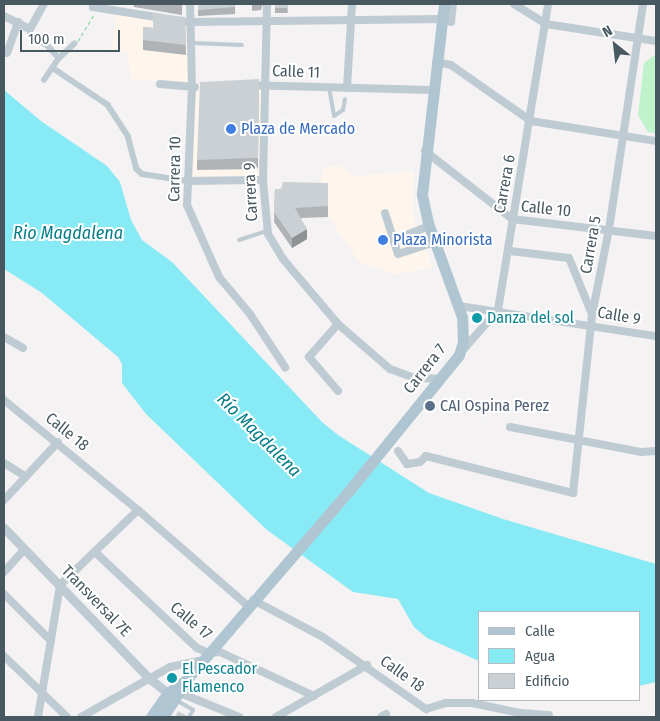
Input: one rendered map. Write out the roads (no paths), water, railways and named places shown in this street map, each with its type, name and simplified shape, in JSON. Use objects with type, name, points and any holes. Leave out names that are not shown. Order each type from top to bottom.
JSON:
[{"type":"main road","name":"Carrera 7","points":[[163,717],[175,695],[187,679],[250,603],[348,492],[459,355],[463,328],[458,306],[429,226],[422,194],[432,90],[436,62],[446,20],[444,4]]},
{"type":"main road","name":"Carrera 7","points":[[151,717],[175,695]]},
{"type":"street","points":[[44,4],[30,29],[30,36],[48,46],[59,58]]},
{"type":"street","name":"Carrera 10","points":[[190,4],[192,87],[187,206],[219,277],[250,314],[285,367]]},
{"type":"street","name":"Carrera 9","points":[[268,4],[263,180],[268,231],[283,259],[338,324],[390,369],[415,378],[440,379]]},
{"type":"street","points":[[347,88],[352,4]]},
{"type":"street","name":"Carrera 7","points":[[446,20],[453,4]]},
{"type":"street","points":[[514,4],[546,24],[656,41]]},
{"type":"street","name":"Carrera 6","points":[[459,355],[498,310],[510,251],[512,219],[531,121],[548,4]]},
{"type":"street","name":"Carrera 5","points":[[398,451],[407,464],[420,462],[426,456],[573,492],[592,314],[609,229],[621,137],[643,4]]},
{"type":"street","points":[[93,8],[172,20]]},
{"type":"street","points":[[4,16],[30,29]]},
{"type":"street","points":[[182,21],[191,23],[446,20]]},
{"type":"street","points":[[7,53],[18,22]]},
{"type":"street","points":[[44,80],[59,58],[74,44]]},
{"type":"street","points":[[436,62],[451,66],[531,121],[621,137],[656,141]]},
{"type":"street","points":[[53,68],[108,105],[128,136],[136,169],[142,174],[157,178],[187,181],[263,180]]},
{"type":"street","points":[[160,84],[201,87]]},
{"type":"street","name":"Calle 11","points":[[238,85],[265,84],[432,90]]},
{"type":"street","name":"Calle 10","points":[[425,151],[512,219],[656,236]]},
{"type":"street","points":[[384,214],[398,254],[435,242]]},
{"type":"street","points":[[393,240],[429,226]]},
{"type":"street","name":"Calle 9","points":[[510,251],[569,258],[592,314]]},
{"type":"street","name":"Calle 9","points":[[458,306],[498,310],[656,336]]},
{"type":"street","points":[[338,324],[309,357],[338,391]]},
{"type":"street","points":[[4,337],[23,348]]},
{"type":"street","name":"Calle 18","points":[[4,400],[58,442],[250,603],[367,665],[426,709],[446,703],[472,703],[520,713],[549,715]]},
{"type":"street","points":[[510,427],[641,452],[656,452]]},
{"type":"street","points":[[4,500],[58,442]]},
{"type":"street","points":[[4,463],[26,477]]},
{"type":"street","points":[[38,717],[44,693],[60,585],[138,510]]},
{"type":"street","name":"Transversal 7E","points":[[4,528],[150,679],[175,695]]},
{"type":"street","points":[[4,572],[24,550]]},
{"type":"street","name":"Calle 17","points":[[95,552],[206,656],[220,652],[314,696]]},
{"type":"street","points":[[4,594],[51,641]]},
{"type":"street","points":[[4,656],[67,717]]},
{"type":"street","points":[[81,717],[170,667],[206,656]]},
{"type":"street","points":[[276,717],[367,665]]},
{"type":"street","points":[[175,695],[239,717]]},
{"type":"street","points":[[424,717],[426,709]]},
{"type":"lane","points":[[192,42],[242,45]]},
{"type":"lane","points":[[330,87],[334,116],[343,110],[345,99]]},
{"type":"lane","points":[[238,240],[268,231]]},
{"type":"lane","points":[[175,695],[193,710],[189,717]]},
{"type":"water","name":"Rio Magdalena","points":[[4,90],[41,121],[107,166],[120,182],[131,220],[142,240],[172,262],[322,422],[338,435],[429,493],[503,519],[656,564],[656,682],[640,686],[640,611],[478,611],[478,661],[427,638],[414,627],[398,599],[353,592],[267,530],[146,414],[122,383],[122,364],[118,357],[42,293],[4,269]]},
{"type":"place","name":"Plaza de Mercado","points":[[231,129]]},
{"type":"place","name":"Plaza Minorista","points":[[383,240]]},
{"type":"place","name":"Danza del sol","points":[[477,318]]},
{"type":"place","name":"CAI Ospina Perez","points":[[430,406]]},
{"type":"place","name":"El Pescador Flamenco","points":[[172,678]]},
{"type":"water label","name":"Río Magdalena","points":[[259,435]]}]
